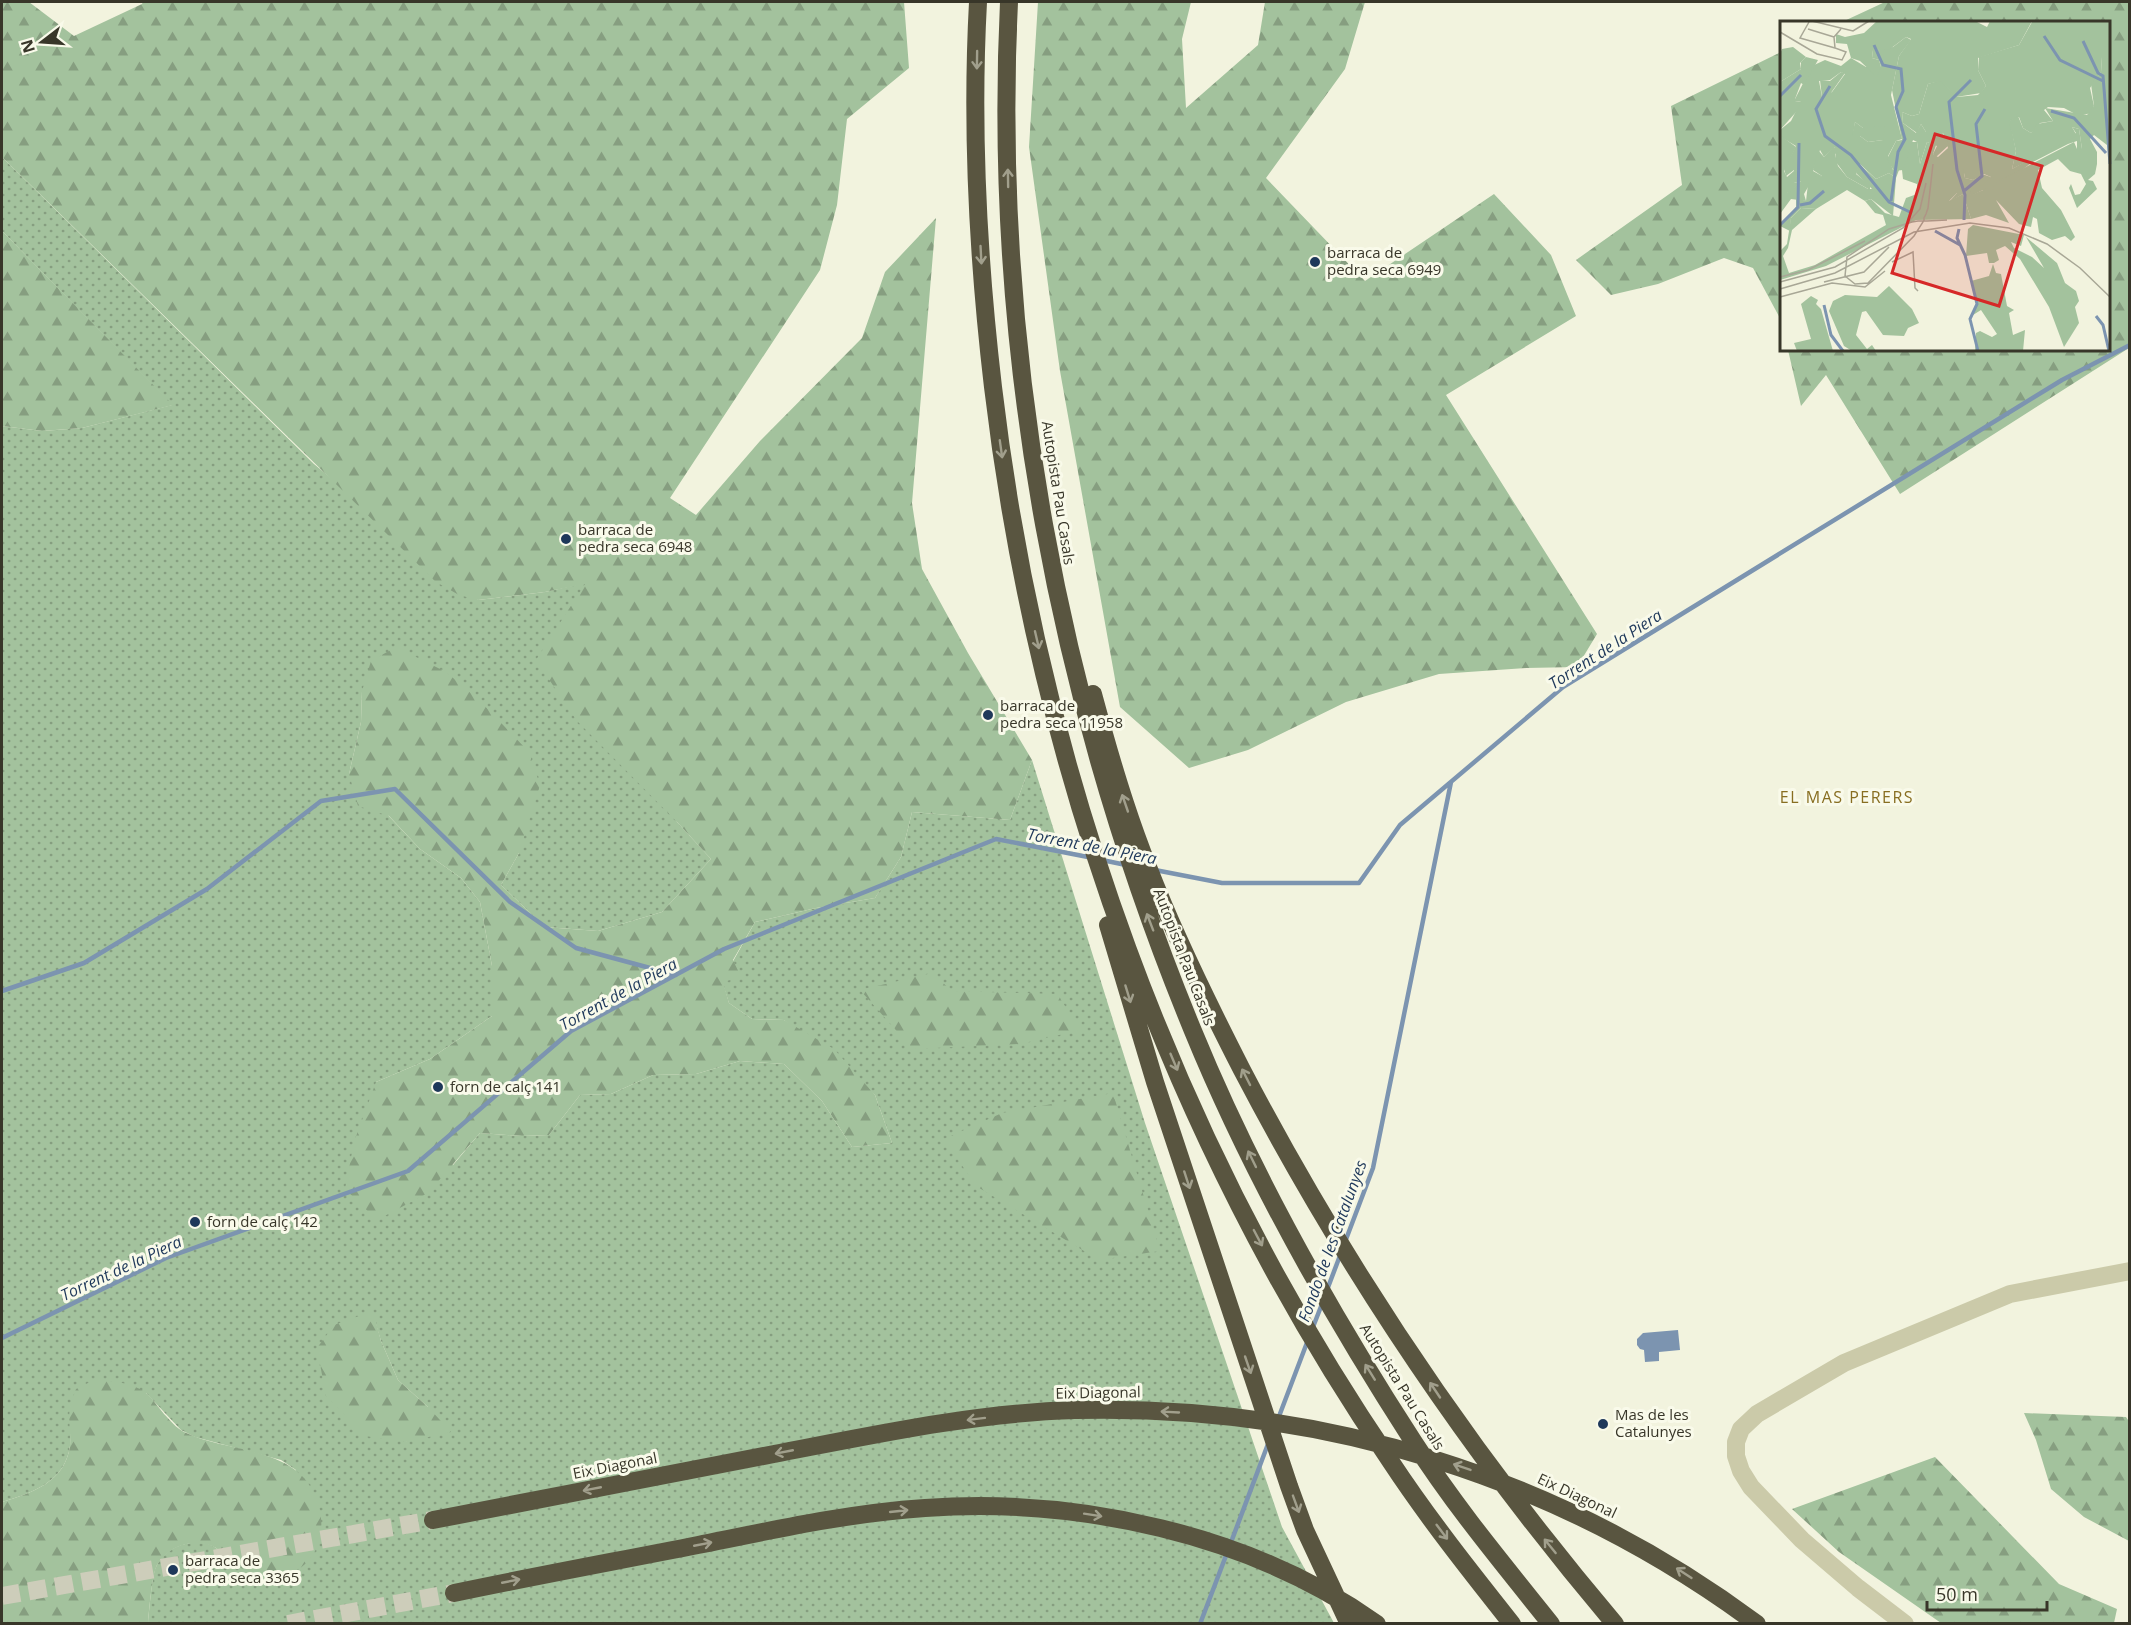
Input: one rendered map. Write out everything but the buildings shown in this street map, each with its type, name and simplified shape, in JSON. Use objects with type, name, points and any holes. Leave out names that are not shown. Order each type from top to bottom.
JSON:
[{"type":"highway","points":[[978,2],[977,175],[983,286],[998,424],[1012,516],[1042,667],[1062,744],[1101,870],[1140,980],[1188,1095],[1222,1170],[1304,1322],[1390,1462],[1512,1623]]},
{"type":"highway","name":"Autopista Pau Casals","points":[[1009,2],[1006,118],[1008,199],[1020,362],[1042,513],[1060,607],[1099,765],[1127,854],[1144,869],[1194,1034],[1264,1185],[1318,1285],[1415,1445],[1503,1564],[1551,1623]]},
{"type":"highway","points":[[1020,362],[1048,507],[1083,657],[1144,869],[1232,1050],[1305,1187],[1349,1259],[1467,1437],[1567,1568],[1615,1623]]},
{"type":"highway","points":[[1110,897],[1107,923],[1110,934],[1159,1093],[1276,1448],[1305,1530],[1363,1620]]},
{"type":"highway","name":"Eix Diagonal","points":[[433,1520],[842,1441],[973,1419],[1074,1410],[1146,1411],[1228,1416],[1286,1423],[1345,1434],[1461,1467],[1545,1500],[1630,1541],[1681,1571],[1733,1606]]},
{"type":"highway","points":[[454,1593],[806,1524],[925,1508],[985,1506],[1072,1512],[1165,1530],[1220,1546],[1300,1580],[1363,1620]]},
{"type":"highway","points":[[1567,1568],[1625,1623]]},
{"type":"highway","points":[[1733,1606],[1757,1623]]},
{"type":"highway","points":[[1733,1606],[1764,1623]]},
{"type":"street","points":[[1905,1623],[1858,1588],[1802,1540],[1751,1486],[1741,1471],[1736,1456],[1736,1442],[1742,1429],[1757,1414],[1844,1363],[1999,1299],[2021,1292],[2130,1271]]},
{"type":"green space","points":[[2,2],[29,2],[74,36],[143,2],[904,2],[909,68],[847,119],[837,205],[820,270],[670,498],[696,515],[760,441],[862,338],[885,272],[936,218],[912,503],[922,569],[968,653],[1032,760],[1010,820],[912,812],[901,857],[875,898],[755,922],[733,960],[741,977],[723,982],[729,1003],[752,1019],[784,1020],[834,1049],[875,1095],[892,1143],[852,1147],[822,1101],[784,1064],[740,1061],[696,1074],[653,1075],[611,1094],[580,1095],[549,1135],[480,1133],[428,1193],[377,1220],[345,1189],[354,1142],[376,1082],[430,1059],[492,1016],[492,966],[480,902],[461,878],[420,849],[389,816],[358,806],[349,774],[361,722],[362,691],[371,661],[396,647],[446,672],[480,701],[529,752],[540,785],[519,853],[501,885],[545,927],[598,931],[662,912],[711,859],[577,721],[536,660],[585,584],[545,592],[478,600],[459,595],[436,582],[2,157]]},
{"type":"green space","points":[[1038,2],[1191,2],[1182,39],[1186,108],[1258,45],[1265,2],[1365,2],[1345,69],[1266,178],[1365,281],[1494,194],[1551,255],[1576,316],[1446,395],[1597,634],[1577,667],[1439,674],[1346,702],[1248,750],[1189,768],[1120,707],[1060,371],[1029,147]]},
{"type":"green space","points":[[1885,2],[2130,2],[2129,348],[1900,494],[1826,375],[1801,406],[1788,351],[2110,351],[2110,21],[1844,21]]},
{"type":"green space","points":[[1780,52],[1780,318],[1753,268],[1724,258],[1658,284],[1611,295],[1576,260],[1682,185],[1671,106]]},
{"type":"green space","points":[[2,157],[314,464],[478,600],[545,592],[585,583],[677,822],[711,859],[662,912],[598,931],[545,927],[501,885],[519,853],[362,691],[361,722],[349,774],[420,849],[461,878],[480,902],[492,966],[492,1016],[430,1059],[376,1082],[453,1165],[480,1133],[549,1135],[580,1095],[611,1094],[653,1075],[696,1074],[740,1061],[784,1064],[822,1101],[852,1147],[892,1143],[875,1095],[784,1020],[752,1019],[729,1003],[722,981],[755,922],[875,898],[901,857],[912,812],[1010,820],[1032,760],[1145,1123],[1282,1527],[1334,1623],[148,1623],[155,1571],[160,1560],[173,1549],[189,1543],[205,1543],[213,1546],[228,1558],[296,1470],[281,1460],[195,1437],[181,1430],[146,1393],[70,1407],[70,1446],[61,1469],[54,1477],[35,1490],[2,1502],[2,426],[42,431],[82,428],[172,405],[2,231]],"holes":[[[372,1311],[381,1341],[398,1380],[428,1407],[406,1442]]]},
{"type":"green space","points":[[2,231],[173,405],[82,428],[42,431],[2,426]]},
{"type":"green space","points":[[932,973],[952,991],[1057,994],[1081,1030],[1020,1044],[913,1049],[860,990]]},
{"type":"green space","points":[[1113,1093],[1160,1251],[1099,1260],[976,1186],[944,1139],[1002,1113]]},
{"type":"green space","points":[[373,1311],[381,1341],[398,1380],[451,1432],[406,1442],[365,1436],[326,1396],[317,1348],[334,1325]]},
{"type":"green space","points":[[94,1380],[134,1386],[146,1393],[173,1424],[184,1432],[263,1454],[298,1472],[311,1487],[321,1518],[319,1541],[309,1560],[292,1573],[282,1576],[261,1576],[241,1568],[212,1546],[189,1543],[167,1553],[157,1565],[152,1584],[148,1623],[2,1623],[2,1502],[35,1490],[54,1477],[61,1469],[70,1446],[70,1405],[76,1389]]},
{"type":"green space","points":[[2024,1413],[2126,1417],[2130,1423],[2129,1541],[2084,1517],[2051,1489],[2036,1440]]},
{"type":"green space","points":[[1935,1457],[2059,1584],[2117,1609],[2114,1623],[1941,1623],[1839,1552],[1792,1509]]},
{"type":"water","points":[[1678,1330],[1680,1350],[1659,1352],[1659,1361],[1645,1362],[1644,1350],[1637,1345],[1637,1339],[1643,1333]]},
{"type":"waterway","name":"Torrent de la Piera","points":[[1155,870],[1222,883],[1359,883],[1400,825],[1563,687],[2062,380],[2130,345]]},
{"type":"waterway","name":"Fondo de les Catalunyes","points":[[1345,1242],[1373,1168],[1451,782]]},
{"type":"waterway","points":[[2,991],[84,963],[207,889],[321,801],[395,789],[510,902],[576,948],[676,975]]},
{"type":"waterway","name":"Torrent de la Piera","points":[[2,1338],[166,1258],[408,1171],[571,1031],[724,949],[996,839],[1093,858]]},
{"type":"waterway","name":"Torrent de la Piera","points":[[1102,860],[1126,865]]},
{"type":"waterway","name":"Fondo de les Catalunyes","points":[[1327,1290],[1341,1253]]},
{"type":"waterway","name":"Fondo de les Catalunyes","points":[[1313,1327],[1322,1304]]},
{"type":"waterway","name":"Fondo de les Catalunyes","points":[[1278,1419],[1308,1340]]},
{"type":"waterway","name":"Fondo de les Catalunyes","points":[[1230,1545],[1268,1444]]},
{"type":"waterway","name":"Fondo de les Catalunyes","points":[[1200,1624],[1227,1553]]},
{"type":"tunnel","points":[[2,1596],[433,1520]]},
{"type":"tunnel","points":[[288,1624],[454,1593]]},
{"type":"place","name":"barraca de pedra seca 6949","points":[[1315,262]]},
{"type":"place","name":"barraca de pedra seca 6948","points":[[566,539]]},
{"type":"place","name":"barraca de pedra seca 11958","points":[[988,715]]},
{"type":"place","name":"forn de calç 141","points":[[438,1087]]},
{"type":"place","name":"forn de calç 142","points":[[195,1222]]},
{"type":"place","name":"Mas de les Catalunyes","points":[[1603,1424]]},
{"type":"place","name":"barraca de pedra seca 3365","points":[[173,1570]]},
{"type":"district","name":"EL MAS PERERS","points":[[1847,797]]}]
